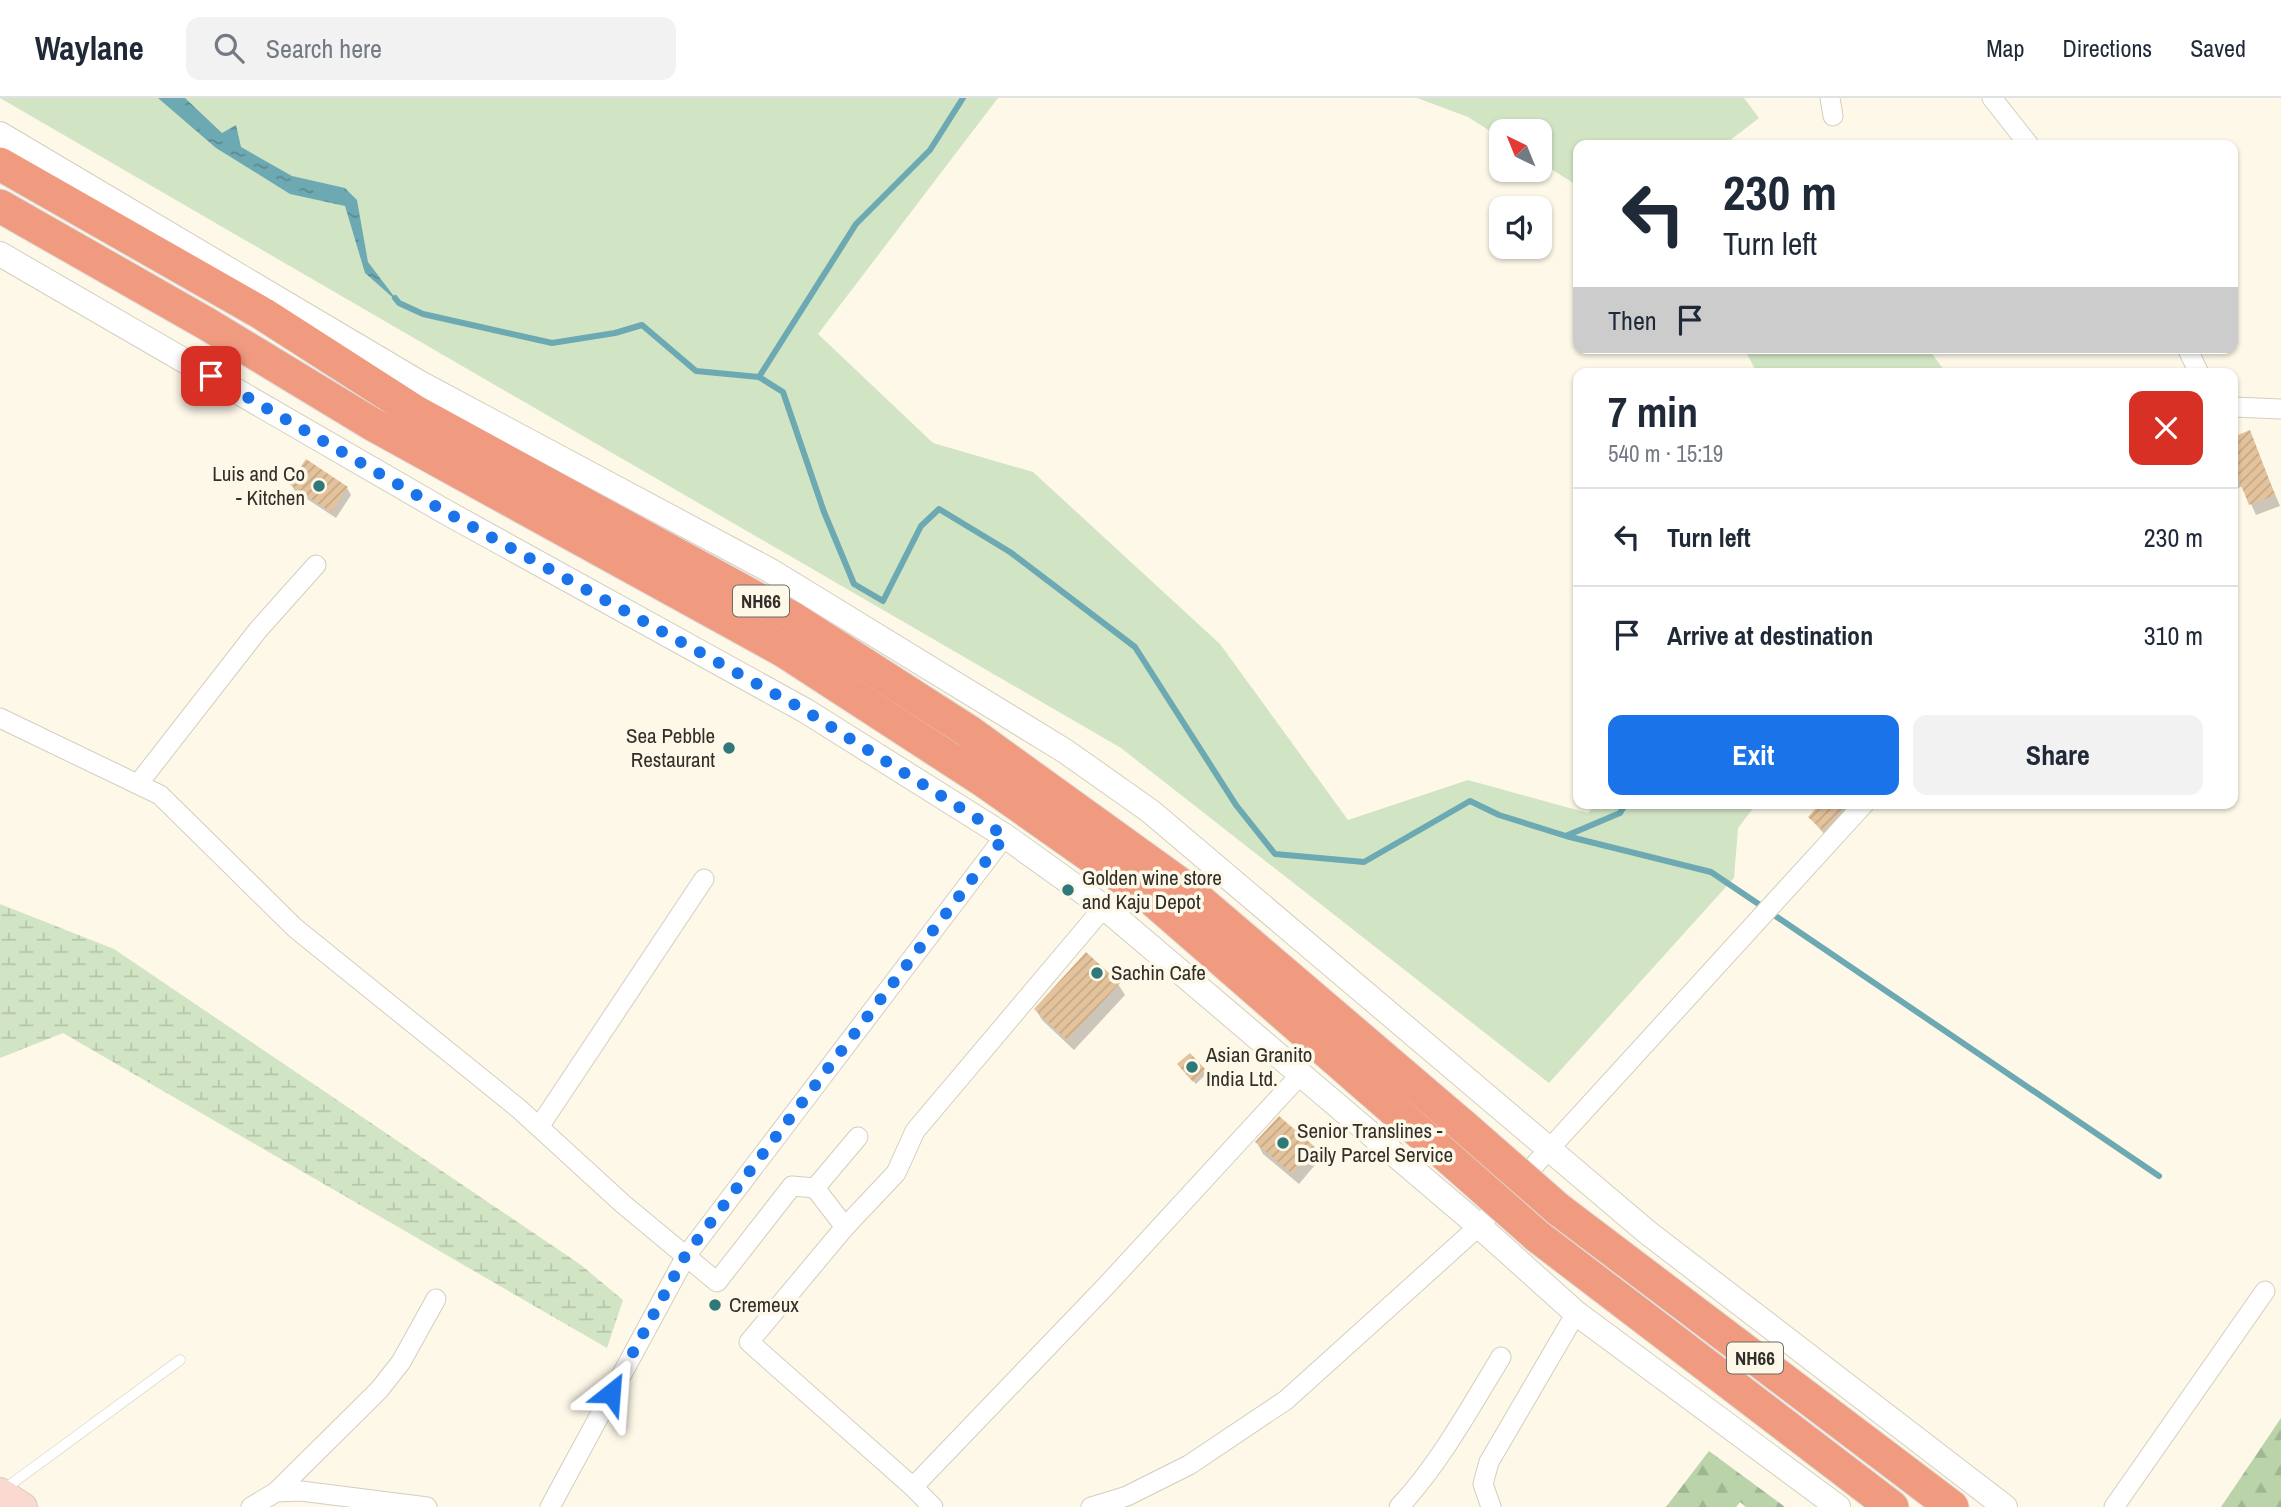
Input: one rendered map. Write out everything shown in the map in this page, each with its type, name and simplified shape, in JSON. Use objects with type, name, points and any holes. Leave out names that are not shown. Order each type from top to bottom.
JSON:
[{"type":"highway","name":"NH66","points":[[0,164],[262,314],[414,411],[794,619],[968,731],[1180,884],[1558,1209],[1952,1507]]},
{"type":"highway","name":"NH66","points":[[0,206],[207,324],[372,424],[784,652],[984,781],[1153,900],[1536,1236],[1892,1507]]},
{"type":"main road","points":[[0,1492],[23,1507]]},
{"type":"street","points":[[1992,98],[2025,140]]},
{"type":"street","points":[[0,134],[420,383],[771,571],[1065,751],[1150,811],[1647,1232],[2005,1507]]},
{"type":"street","points":[[0,254],[444,511],[806,711],[1005,836],[1104,906],[1479,1226],[1576,1313],[1838,1507]]},
{"type":"street","points":[[2238,407],[2281,409]]},
{"type":"street","points":[[138,784],[258,630],[316,565]]},
{"type":"street","points":[[0,718],[160,795],[296,928],[539,1127],[623,1204],[717,1282],[792,1186],[815,1188],[845,1227]]},
{"type":"street","points":[[1091,1507],[1133,1501],[1286,1400],[1479,1226],[1860,809]]},
{"type":"street","points":[[550,1507],[685,1256],[1005,836]]},
{"type":"street","points":[[539,1127],[704,879]]},
{"type":"street","points":[[933,1507],[749,1342],[845,1227],[896,1173],[915,1131],[1104,906]]},
{"type":"street","points":[[913,1487],[1106,1286],[1301,1073]]},
{"type":"street","points":[[815,1188],[858,1137]]},
{"type":"street","points":[[2114,1507],[2265,1291]]},
{"type":"street","points":[[251,1507],[276,1492],[379,1390],[401,1362],[436,1299]]},
{"type":"street","points":[[1491,1507],[1483,1483],[1489,1462],[1576,1313]]},
{"type":"street","points":[[1399,1507],[1458,1429],[1501,1357]]},
{"type":"street","points":[[276,1492],[301,1491],[427,1507]]},
{"type":"lane","points":[[0,1492],[180,1360]]},
{"type":"green space","points":[[0,98],[998,98],[818,334],[933,443],[1033,472],[1220,644],[1348,820],[1468,780],[1588,813],[1591,809],[1752,809],[1738,828],[1734,878],[1549,1083],[1121,748]]},
{"type":"green space","points":[[1417,98],[1744,98],[1759,118],[1730,140],[1573,140],[1573,183],[1552,170],[1552,119],[1489,119],[1489,130],[1468,117]]},
{"type":"green space","points":[[1747,354],[1932,354],[1942,368],[1754,368]]},
{"type":"green space","points":[[0,904],[114,949],[581,1265],[623,1300],[607,1348],[63,1033],[0,1058]]},
{"type":"green space","points":[[2281,1418],[2281,1507],[2221,1507]]},
{"type":"green space","points":[[1709,1451],[1785,1507],[1746,1507],[1740,1502],[1736,1507],[1666,1507]]},
{"type":"water","points":[[158,98],[185,98],[222,133],[236,125],[241,147],[292,176],[345,188],[357,200],[368,262],[399,303],[365,273],[345,206],[290,194],[216,148]]},
{"type":"building","points":[[2250,430],[2275,495],[2249,505],[2238,478],[2238,435]]},
{"type":"building","name":"Luis and Co - Kitchen","points":[[306,459],[348,487],[331,512],[289,484]]},
{"type":"building","points":[[1815,809],[1843,809],[1823,831],[1808,817]]},
{"type":"building","points":[[1086,952],[1120,983],[1067,1040],[1034,1009]]},
{"type":"building","name":"Asian Granito India Ltd.","points":[[1190,1053],[1206,1070],[1193,1082],[1177,1064]]},
{"type":"building","name":"Senior Translines - Daily Parcel Service","points":[[1279,1116],[1315,1147],[1292,1174],[1255,1142]]},
{"type":"waterway","points":[[759,377],[856,224],[930,150],[963,98]]},
{"type":"waterway","points":[[395,298],[399,303],[423,314],[552,343],[615,333],[642,325],[696,371],[759,377],[783,392],[824,512],[854,584],[883,601],[921,526],[939,509],[1010,552],[1135,647],[1236,805],[1275,854],[1364,862],[1470,801],[1499,815],[1566,836],[1711,872],[1760,905]]},
{"type":"waterway","points":[[1568,835],[1620,813],[1622,809]]},
{"type":"waterway","points":[[1774,915],[2159,1176]]},
{"type":"place","name":"Luis and Co - Kitchen","points":[[319,486]]},
{"type":"place","name":"Sea Pebble Restaurant","points":[[729,748]]},
{"type":"place","name":"Golden wine store and Kaju Depot","points":[[1068,890]]},
{"type":"place","name":"Sachin Cafe","points":[[1097,973]]},
{"type":"place","name":"Asian Granito India Ltd.","points":[[1192,1067]]},
{"type":"place","name":"Senior Translines - Daily Parcel Service","points":[[1283,1143]]},
{"type":"place","name":"Cremeux","points":[[715,1305]]},
{"type":"route","points":[[211,376],[444,511],[806,711],[1005,836],[685,1256],[611,1393]]}]
